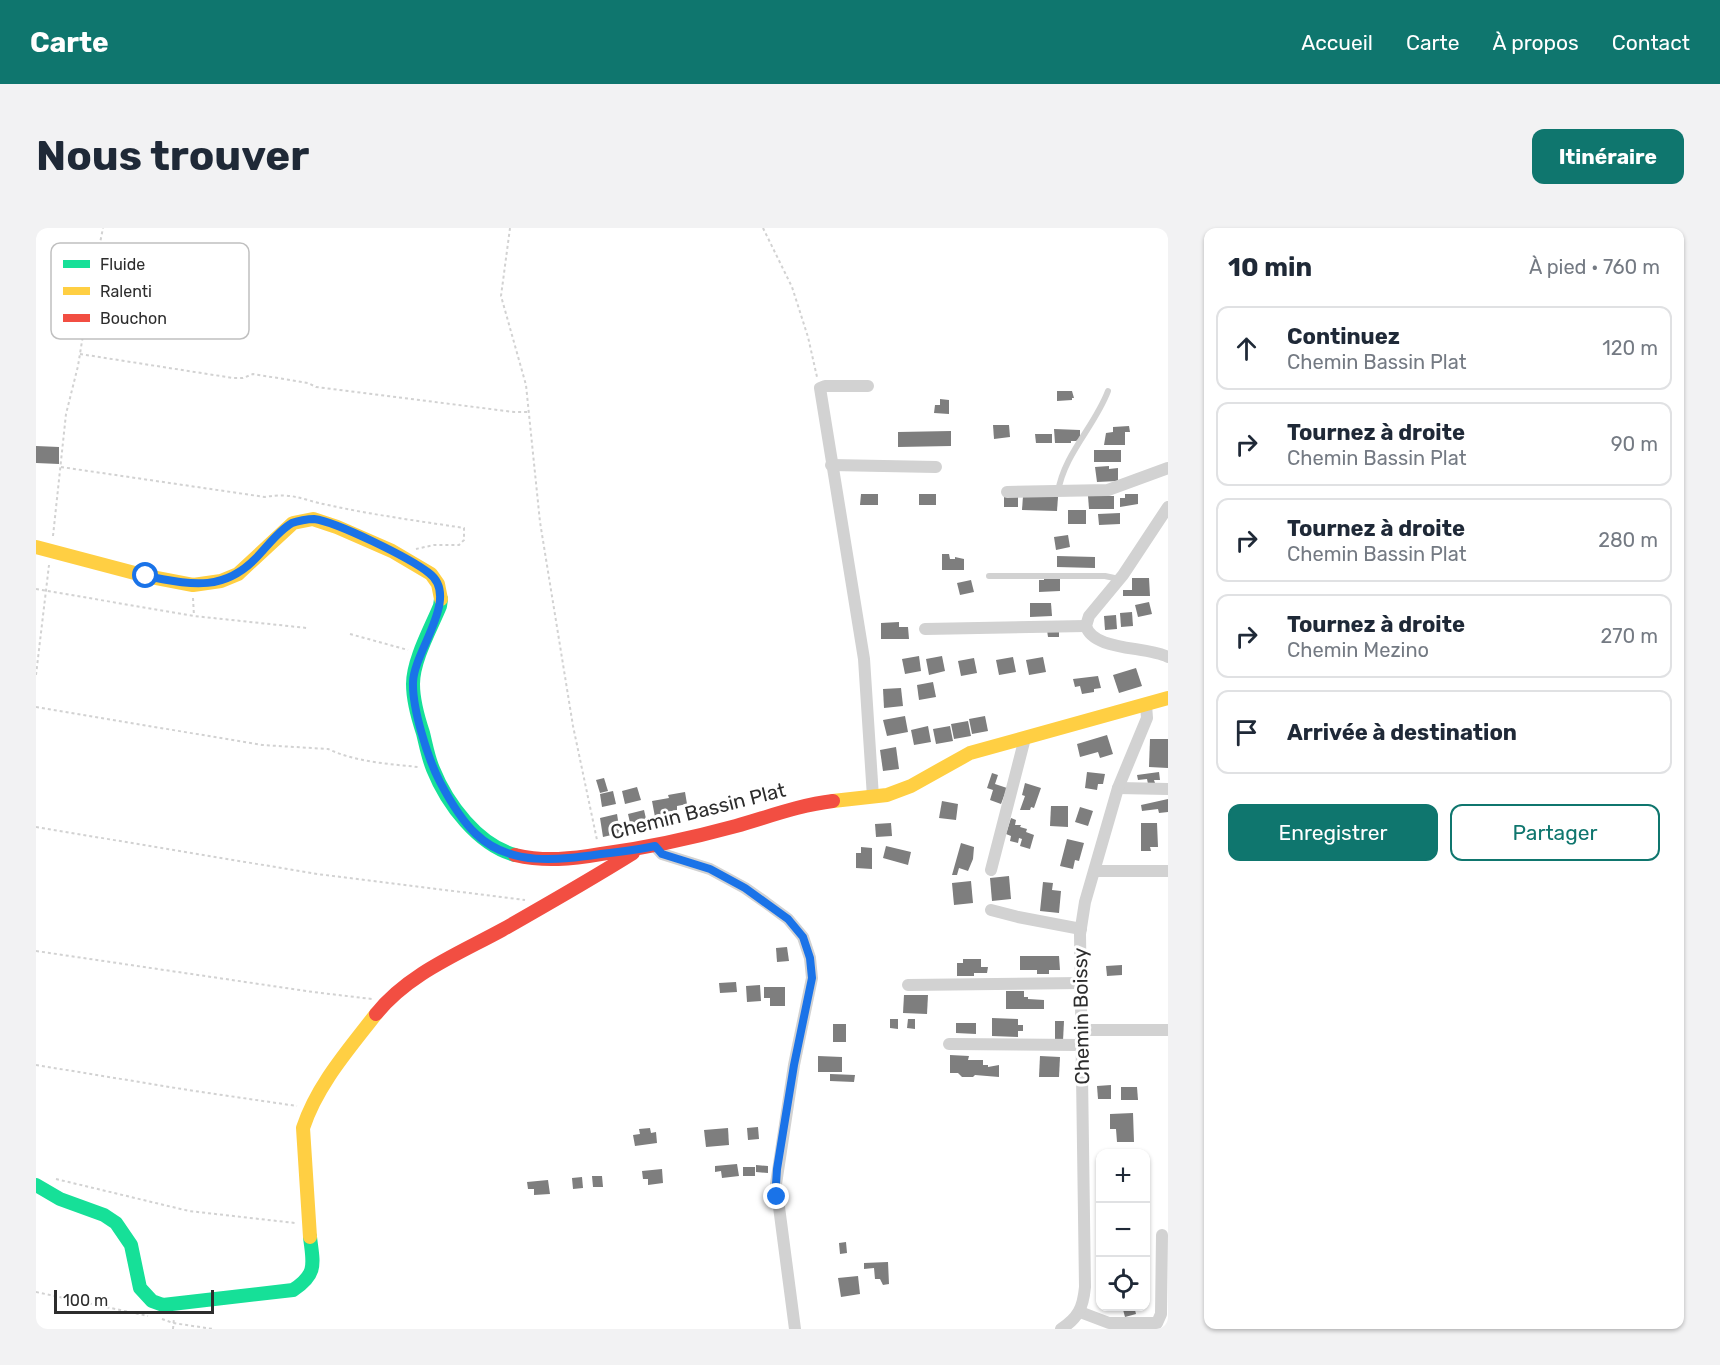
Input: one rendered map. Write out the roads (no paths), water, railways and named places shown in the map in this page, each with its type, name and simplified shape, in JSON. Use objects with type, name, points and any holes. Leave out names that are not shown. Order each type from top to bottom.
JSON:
[{"type":"street","points":[[868,386],[820,388],[864,659],[873,796]]},
{"type":"street","points":[[831,465],[936,467]]},
{"type":"street","points":[[1007,492],[1108,490],[1168,468]]},
{"type":"street","points":[[1168,507],[1119,579],[1089,616],[1086,626],[1090,635],[1106,643],[1150,651],[1168,657]]},
{"type":"street","name":"Chemin Bassin Plat","points":[[36,547],[193,585],[221,581],[238,574],[293,523],[314,519],[337,527],[403,558],[431,574],[441,593],[440,606],[420,654],[413,683],[419,720],[433,769],[449,799],[477,835],[500,851],[531,860],[563,860],[639,849],[736,826],[788,809],[887,795],[911,786],[970,753],[1168,698]]},
{"type":"street","points":[[925,629],[1086,626]]},
{"type":"street","name":"Chemin Boissy","points":[[1080,1312],[1085,1287],[1081,929],[1085,902],[1118,788],[1147,718],[1146,705]]},
{"type":"street","points":[[992,870],[1025,738]]},
{"type":"street","points":[[1118,788],[1168,789]]},
{"type":"street","points":[[655,846],[662,854],[710,869],[772,907],[788,919],[803,937],[810,958],[812,978],[794,1065],[776,1184],[795,1329]]},
{"type":"street","points":[[41,1181],[68,1203],[105,1213],[113,1219],[131,1246],[136,1277],[142,1293],[152,1302],[163,1305],[294,1290],[303,1285],[313,1269],[303,1128],[310,1108],[332,1071],[388,999],[414,978],[578,888],[639,849]]},
{"type":"street","points":[[1095,871],[1168,871]]},
{"type":"street","points":[[991,910],[1081,929]]},
{"type":"street","points":[[908,985],[1080,983]]},
{"type":"street","points":[[1081,1030],[1168,1030]]},
{"type":"street","points":[[949,1044],[1081,1045]]},
{"type":"street","points":[[1061,1329],[1080,1312],[1110,1323],[1156,1324],[1159,1322],[1163,1285],[1162,1235]]},
{"type":"lane","points":[[1058,492],[1060,481],[1070,459],[1108,391]]},
{"type":"lane","points":[[989,576],[1105,576],[1119,579]]}]
